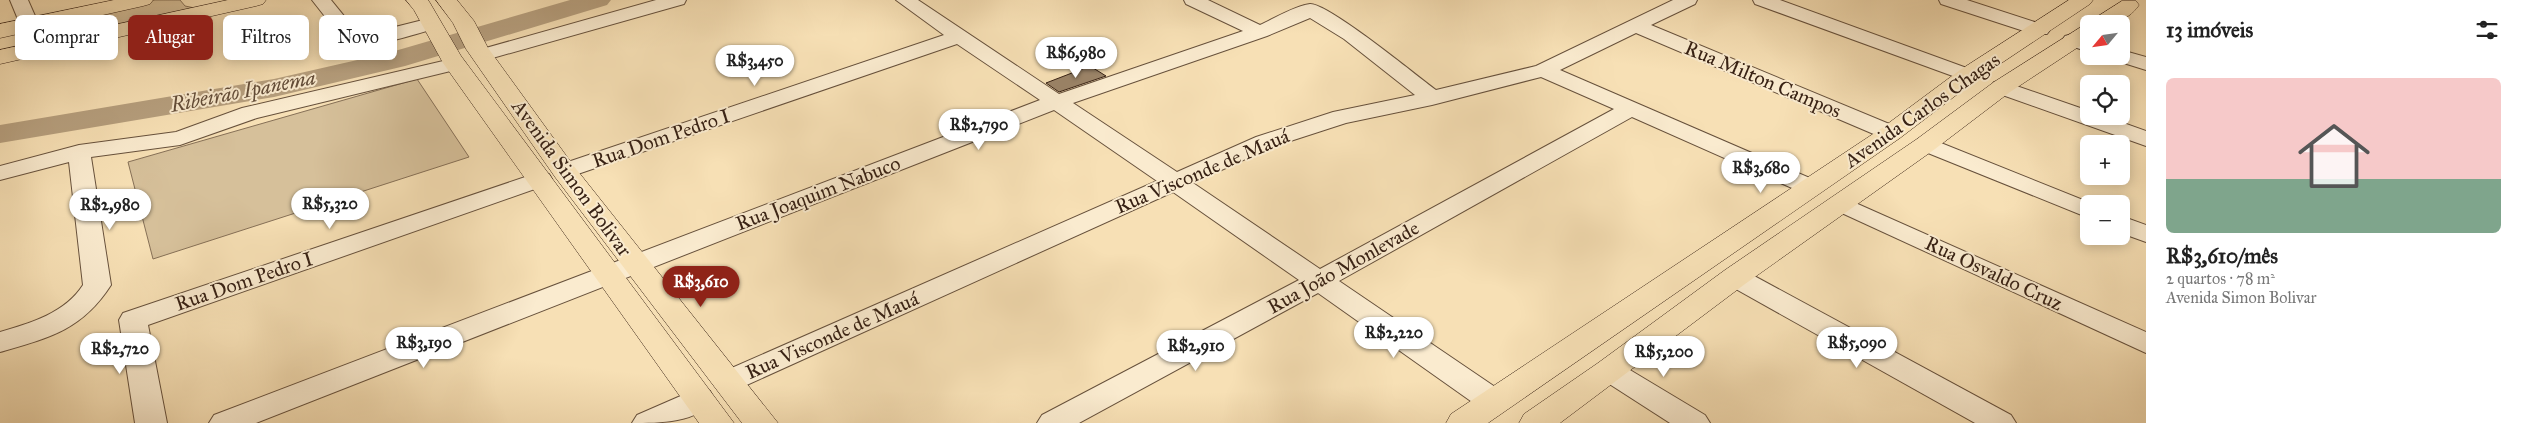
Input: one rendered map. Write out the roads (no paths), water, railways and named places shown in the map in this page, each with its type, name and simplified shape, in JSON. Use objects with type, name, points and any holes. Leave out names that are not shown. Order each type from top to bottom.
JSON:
[{"type":"main road","points":[[72,15],[143,0]]},
{"type":"main road","points":[[191,0],[198,5],[212,10]]},
{"type":"main road","points":[[118,31],[256,0]]},
{"type":"main road","name":"Avenida Simon Bolivar","points":[[416,0],[454,61],[552,175],[621,269],[708,411]]},
{"type":"main road","name":"Avenida Simon Bolivar","points":[[446,0],[463,21],[552,175]]},
{"type":"main road","name":"Avenida Carlos Chagas","points":[[1464,423],[1891,133],[1968,75],[2040,30],[2083,0]]},
{"type":"main road","points":[[2112,15],[2129,4]]},
{"type":"main road","points":[[0,31],[15,27]]},
{"type":"main road","name":"Avenida Carlos Chagas","points":[[1536,423],[1610,371],[1735,277],[1842,204],[2002,87],[2080,41]]},
{"type":"main road","points":[[0,57],[15,54]]},
{"type":"main road","name":"Avenida Simon Bolivar","points":[[621,269],[729,381],[761,423]]},
{"type":"street","points":[[19,0],[25,15]]},
{"type":"street","points":[[321,0],[352,38],[379,37],[432,27]]},
{"type":"street","points":[[480,52],[677,0]]},
{"type":"street","points":[[905,0],[1174,180],[1494,402]]},
{"type":"street","points":[[1192,0],[1227,7],[1260,32]]},
{"type":"street","name":"Rua Visconde de Mauá","points":[[729,381],[1174,180],[1264,142],[1342,117],[1432,98],[1543,70],[1688,0]]},
{"type":"street","points":[[1762,0],[1968,75]]},
{"type":"street","points":[[1948,0],[2040,30]]},
{"type":"street","points":[[1314,5],[1432,98]]},
{"type":"street","name":"Rua Joaquim Nabuco","points":[[225,423],[1055,102],[1260,32],[1314,5]]},
{"type":"street","name":"Rua Milton Campos","points":[[1634,25],[1891,133]]},
{"type":"street","name":"Rua Dom Pedro I","points":[[151,423],[133,320],[958,37]]},
{"type":"street","points":[[2130,59],[2146,64]]},
{"type":"street","points":[[0,173],[79,152],[180,138],[250,113],[454,61]]},
{"type":"street","points":[[1543,70],[1810,187]]},
{"type":"street","points":[[2002,87],[2146,139]]},
{"type":"street","name":"Rua João Monlevade","points":[[1053,423],[1319,281],[1631,109]]},
{"type":"street","points":[[1926,144],[2080,207]]},
{"type":"street","points":[[0,342],[57,323],[89,301],[97,285],[79,152]]},
{"type":"street","name":"Rua Osvaldo Cruz","points":[[1842,204],[2146,343]]},
{"type":"street","points":[[2130,228],[2146,234]]},
{"type":"street","points":[[1735,277],[2000,423]]},
{"type":"street","points":[[1610,371],[1694,423]]},
{"type":"street","points":[[648,423],[708,411]]},
{"type":"waterway","name":"Ribeirão Ipanema","points":[[0,134],[274,88],[395,60],[598,0]]}]
